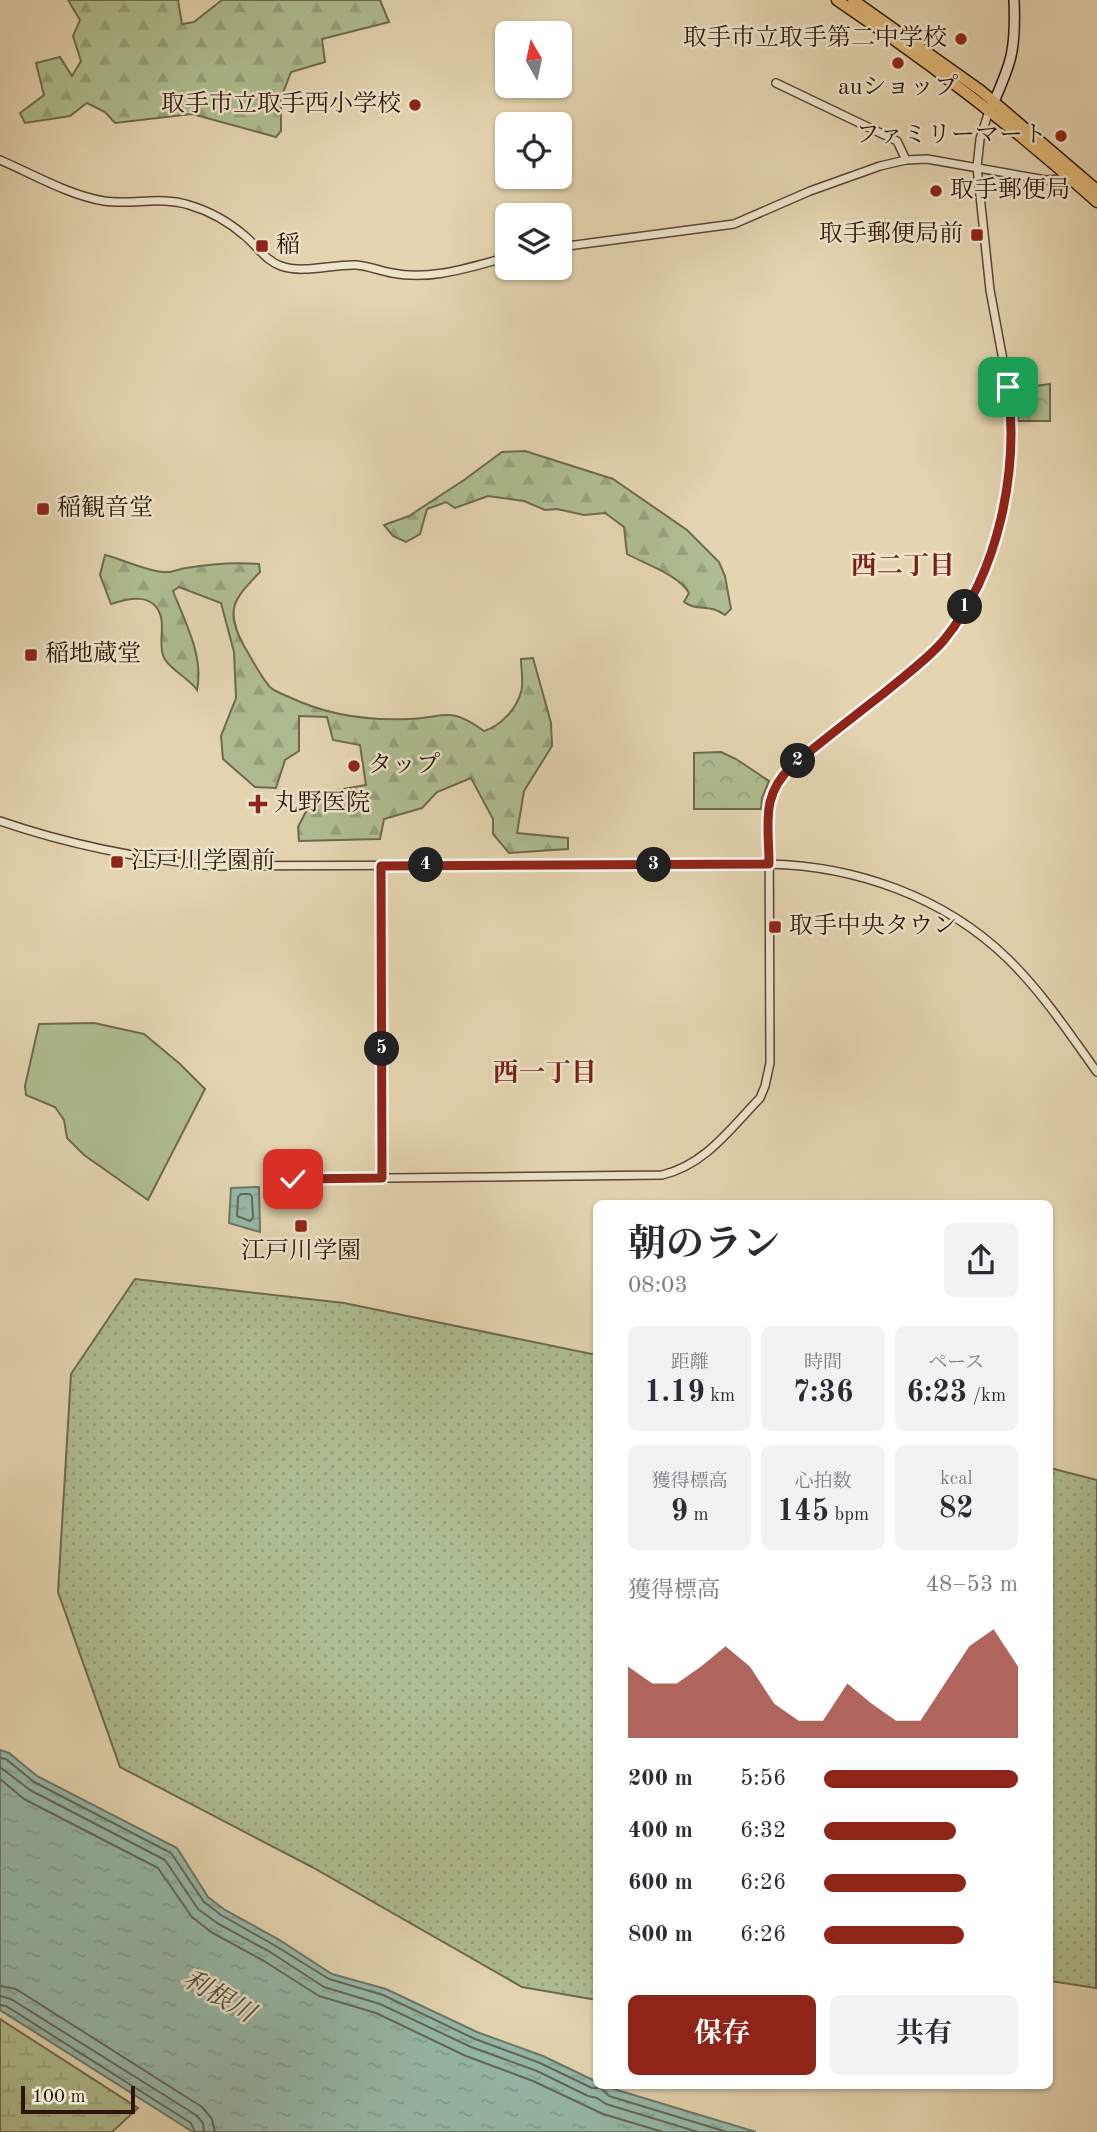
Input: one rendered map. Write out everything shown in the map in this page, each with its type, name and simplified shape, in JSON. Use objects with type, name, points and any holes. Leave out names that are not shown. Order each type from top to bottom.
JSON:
[{"type":"highway","points":[[837,0],[896,39],[989,111],[1097,202]]},
{"type":"highway","points":[[853,0],[994,101],[1097,190]]},
{"type":"main road","points":[[989,111],[1012,56],[1014,0]]},
{"type":"street","points":[[776,83],[897,141],[906,160]]},
{"type":"street","points":[[293,1179],[651,1177],[683,1169],[702,1157],[760,1098],[769,1072],[769,800],[777,782],[792,766],[900,680],[943,641],[962,614],[976,585],[997,533],[1009,484],[1012,425],[1008,387],[990,290],[976,167],[980,139],[989,111]]},
{"type":"street","points":[[572,245],[734,224],[810,191],[880,166],[906,160],[927,159],[1046,180],[1060,179],[1066,175]]},
{"type":"street","points":[[0,160],[78,194],[99,200],[172,201],[205,211],[230,225],[270,261],[282,267],[297,269],[356,265],[415,275],[452,272],[495,260]]},
{"type":"street","points":[[0,821],[79,846],[169,862],[214,866],[769,864],[803,866],[856,875],[922,899],[952,917],[1006,957],[1047,1004],[1097,1072]]},
{"type":"street","points":[[381,866],[382,1178]]},
{"type":"green space","points":[[68,0],[178,0],[182,24],[194,22],[222,0],[380,0],[389,22],[322,39],[325,62],[291,72],[281,98],[281,131],[276,137],[192,114],[115,123],[105,112],[87,103],[70,116],[25,123],[20,113],[44,95],[36,63],[60,57],[72,76],[81,61],[73,36],[80,20]]},
{"type":"green space","points":[[1050,384],[1050,421],[1018,421],[1015,389]]},
{"type":"green space","points":[[525,451],[613,479],[687,530],[719,562],[725,576],[731,609],[725,615],[714,609],[694,607],[684,602],[689,593],[678,581],[627,554],[624,527],[605,513],[584,515],[557,509],[545,510],[524,501],[488,496],[455,508],[446,502],[427,509],[420,534],[406,542],[393,536],[384,525],[409,516],[502,452]]},
{"type":"green space","points":[[105,555],[162,572],[213,564],[259,564],[260,572],[238,598],[233,613],[234,623],[244,646],[272,689],[303,703],[333,712],[363,718],[393,719],[448,715],[463,718],[484,731],[511,711],[522,688],[521,659],[533,658],[551,723],[552,746],[524,791],[517,833],[568,838],[568,849],[509,853],[493,834],[493,819],[471,778],[437,792],[422,808],[384,819],[380,839],[299,841],[298,827],[315,794],[366,785],[360,745],[333,740],[327,717],[299,716],[299,751],[285,760],[276,788],[255,787],[223,759],[221,736],[236,698],[234,652],[221,603],[179,587],[173,591],[196,652],[197,690],[165,659],[161,646],[161,617],[153,604],[147,600],[133,599],[111,604],[100,575]]},
{"type":"green space","points":[[721,752],[769,781],[761,809],[694,809],[694,753]]},
{"type":"green space","points":[[94,1023],[144,1034],[205,1089],[148,1200],[84,1155],[67,1138],[64,1120],[55,1107],[26,1095],[25,1086],[39,1024]]},
{"type":"green space","points":[[135,1279],[344,1303],[593,1354],[593,1999],[522,1987],[312,1867],[120,1767],[58,1592],[71,1374]]},
{"type":"green space","points":[[1053,1469],[1097,1480],[1096,1988],[1053,1981]]},
{"type":"green space","points":[[0,2019],[138,2108],[112,2132],[0,2132]]},
{"type":"water","points":[[259,1187],[260,1232],[229,1223],[231,1188]]},
{"type":"water","name":"利根川","points":[[0,1750],[9,1753],[37,1776],[177,1848],[208,1897],[332,1974],[386,1989],[477,2032],[543,2056],[593,2080],[593,2089],[614,2089],[756,2132],[193,2132],[0,2010]]},
{"type":"place","name":"取手市立取手第二中学校","points":[[961,39]]},
{"type":"place","name":"auショップ","points":[[898,63]]},
{"type":"place","name":"取手市立取手西小学校","points":[[415,105]]},
{"type":"place","name":"ファミリーマート","points":[[1061,136]]},
{"type":"place","name":"取手郵便局","points":[[936,191]]},
{"type":"place","name":"取手郵便局前","points":[[977,235]]},
{"type":"place","name":"稲","points":[[262,246]]},
{"type":"place","name":"稲観音堂","points":[[43,509]]},
{"type":"place","name":"稲地蔵堂","points":[[31,655]]},
{"type":"place","name":"タップ","points":[[354,766]]},
{"type":"place","name":"丸野医院","points":[[258,804]]},
{"type":"place","name":"江戸川学園前","points":[[117,862]]},
{"type":"place","name":"取手中央タウン","points":[[775,927]]},
{"type":"place","name":"江戸川学園","points":[[301,1226]]},
{"type":"district","name":"西二丁目","points":[[903,567]]},
{"type":"district","name":"西一丁目","points":[[545,1074]]},
{"type":"route","points":[[293,1179],[382,1178],[381,866],[769,864],[769,800],[777,782],[792,766],[935,649],[962,614],[987,561],[1009,484],[1012,425],[1008,387]]}]
